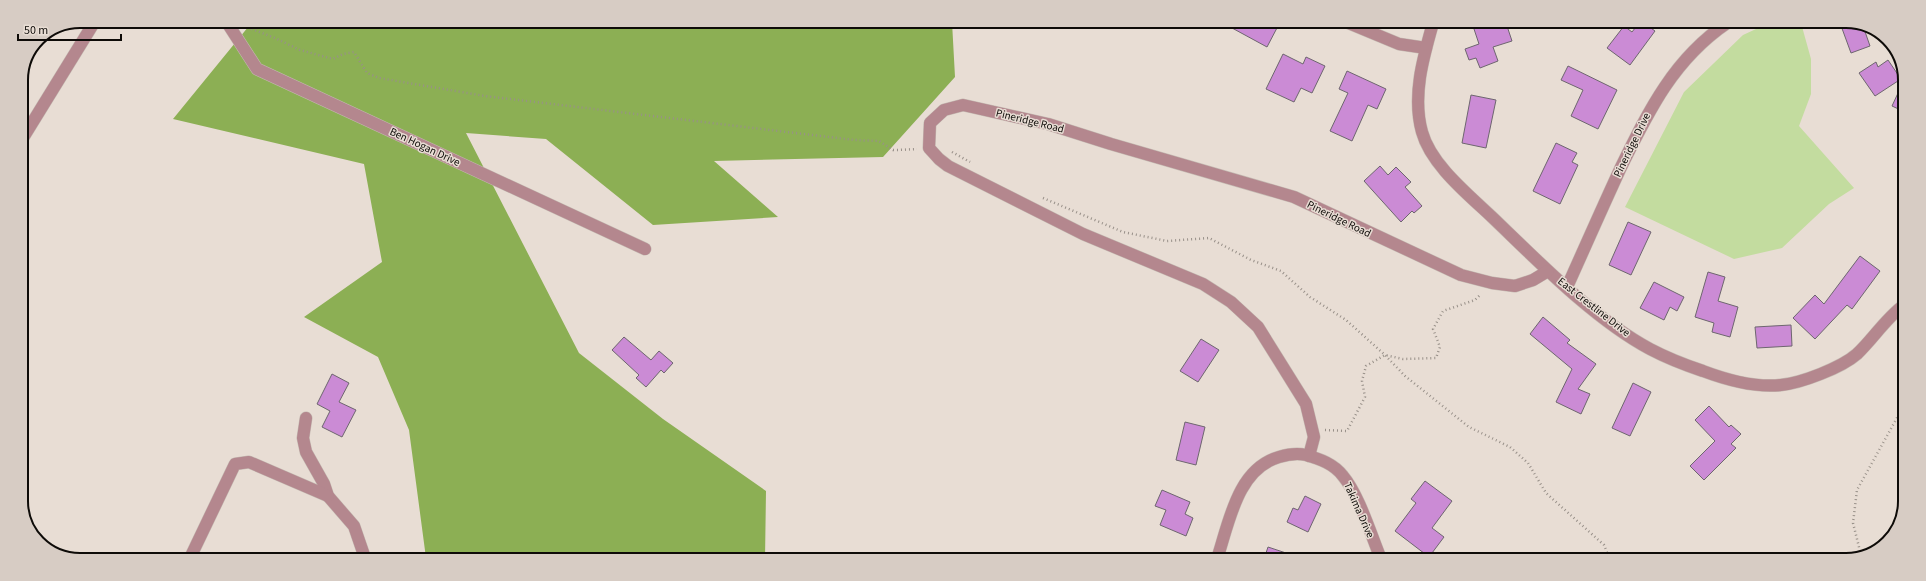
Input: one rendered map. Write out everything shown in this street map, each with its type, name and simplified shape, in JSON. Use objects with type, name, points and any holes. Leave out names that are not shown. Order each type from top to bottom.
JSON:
[{"type":"street","points":[[28,130],[91,28]]},
{"type":"street","name":"Ben Hogan Drive","points":[[231,28],[257,69],[645,249]]},
{"type":"street","points":[[1360,28],[1399,44],[1426,48]]},
{"type":"street","name":"East Crestline Drive","points":[[1432,28],[1416,99],[1422,133],[1431,152],[1454,180],[1548,271],[1612,324],[1649,348],[1676,361],[1718,377],[1745,384],[1780,385],[1816,377],[1855,355],[1898,311]]},
{"type":"street","name":"Pineridge Drive","points":[[1567,287],[1648,112],[1669,79],[1686,59],[1710,35],[1720,28]]},
{"type":"street","name":"Pineridge Road","points":[[1312,425],[1306,404],[1278,362],[1258,327],[1231,302],[1203,284],[1083,234],[948,166],[929,148],[930,123],[944,110],[963,105],[1048,124],[1111,144],[1294,197],[1461,275],[1492,283],[1514,286],[1533,280],[1548,271]]},
{"type":"street","points":[[306,418],[303,438],[306,452],[324,484],[328,496],[354,526],[363,553]]},
{"type":"street","points":[[1309,456],[1314,437],[1312,425]]},
{"type":"street","name":"Takima Drive","points":[[1219,553],[1236,502],[1245,485],[1257,469],[1267,461],[1285,455],[1297,454],[1309,456],[1330,464],[1343,476],[1354,495],[1378,553]]},
{"type":"street","points":[[192,553],[234,464],[248,462],[328,496]]},
{"type":"path","points":[[249,28],[300,50],[333,59],[343,54],[354,52],[367,74],[379,78],[493,97],[854,140],[879,141],[893,150],[922,148]]},
{"type":"path","points":[[948,151],[957,154],[976,165]]},
{"type":"path","points":[[1039,196],[1123,232],[1167,241],[1209,238],[1250,260],[1281,271],[1310,297],[1346,320],[1405,376],[1469,427],[1510,447],[1524,459],[1546,493],[1604,545],[1607,553]]},
{"type":"path","points":[[1312,425],[1324,430],[1347,431],[1365,397],[1362,381],[1366,366],[1384,355],[1403,359],[1436,358],[1440,347],[1433,329],[1443,311],[1475,300],[1492,283]]},
{"type":"path","points":[[1860,551],[1853,523],[1858,490],[1898,415]]},
{"type":"green space","points":[[247,28],[952,28],[955,77],[883,157],[714,161],[778,217],[653,225],[546,139],[466,133],[579,353],[663,419],[766,491],[765,553],[425,553],[409,430],[378,357],[304,317],[382,262],[364,164],[173,119]]},
{"type":"green space","points":[[1758,28],[1802,28],[1811,59],[1811,94],[1799,126],[1854,188],[1829,204],[1782,248],[1734,259],[1625,207],[1684,92],[1743,35]]},
{"type":"building","points":[[1232,28],[1277,28],[1267,47]]},
{"type":"building","points":[[1474,28],[1508,28],[1512,41],[1493,47],[1498,61],[1480,68],[1476,58],[1469,60],[1465,49],[1479,44]]},
{"type":"building","points":[[1622,28],[1627,28],[1632,32],[1635,28],[1651,28],[1655,31],[1630,65],[1607,48]]},
{"type":"building","points":[[1842,28],[1852,28],[1865,32],[1870,46],[1851,53]]},
{"type":"building","points":[[1283,54],[1303,64],[1306,57],[1325,66],[1312,93],[1301,88],[1294,102],[1266,89]]},
{"type":"building","points":[[1888,60],[1897,74],[1898,81],[1875,96],[1859,73],[1876,62],[1878,67]]},
{"type":"building","points":[[1568,66],[1617,90],[1598,129],[1571,116],[1583,90],[1561,80]]},
{"type":"building","points":[[1347,71],[1386,89],[1377,109],[1368,105],[1352,141],[1330,131],[1348,93],[1339,89]]},
{"type":"building","points":[[1898,93],[1898,109],[1892,106]]},
{"type":"building","points":[[1471,95],[1496,100],[1486,148],[1462,143]]},
{"type":"building","points":[[1556,143],[1577,153],[1572,162],[1578,165],[1560,204],[1533,191]]},
{"type":"building","points":[[1380,166],[1388,175],[1396,167],[1411,182],[1405,187],[1422,206],[1414,213],[1412,211],[1401,222],[1364,181]]},
{"type":"building","points":[[1628,222],[1651,232],[1631,275],[1609,265]]},
{"type":"building","points":[[1860,256],[1880,271],[1852,309],[1847,305],[1815,339],[1793,318],[1815,295],[1824,304]]},
{"type":"building","points":[[1708,272],[1725,277],[1718,301],[1738,307],[1730,337],[1712,332],[1714,323],[1695,317]]},
{"type":"building","points":[[1654,282],[1684,297],[1677,311],[1670,307],[1664,320],[1640,308]]},
{"type":"building","points":[[1543,317],[1570,340],[1567,343],[1596,364],[1578,389],[1590,394],[1581,414],[1556,402],[1572,369],[1530,334]]},
{"type":"building","points":[[1791,325],[1792,346],[1757,348],[1755,327]]},
{"type":"building","points":[[624,337],[651,360],[659,351],[673,363],[664,373],[661,370],[646,387],[636,378],[639,375],[612,350]]},
{"type":"building","points":[[1201,339],[1219,350],[1198,382],[1180,371]]},
{"type":"building","points":[[332,374],[349,383],[339,402],[356,410],[342,437],[322,427],[330,411],[317,404]]},
{"type":"building","points":[[1633,383],[1651,392],[1630,436],[1612,428]]},
{"type":"building","points":[[1709,406],[1729,427],[1731,425],[1741,434],[1731,444],[1736,448],[1704,480],[1690,466],[1715,441],[1695,420]]},
{"type":"building","points":[[1185,422],[1205,427],[1196,465],[1176,460]]},
{"type":"building","points":[[1425,481],[1452,501],[1432,528],[1444,537],[1432,553],[1424,553],[1395,531],[1416,503],[1411,499]]},
{"type":"building","points":[[1162,490],[1190,502],[1185,514],[1193,518],[1186,536],[1160,525],[1166,510],[1155,506]]},
{"type":"building","points":[[1305,496],[1321,504],[1308,532],[1287,522],[1293,508],[1298,510]]},
{"type":"building","points":[[1268,547],[1286,553],[1266,553]]}]
